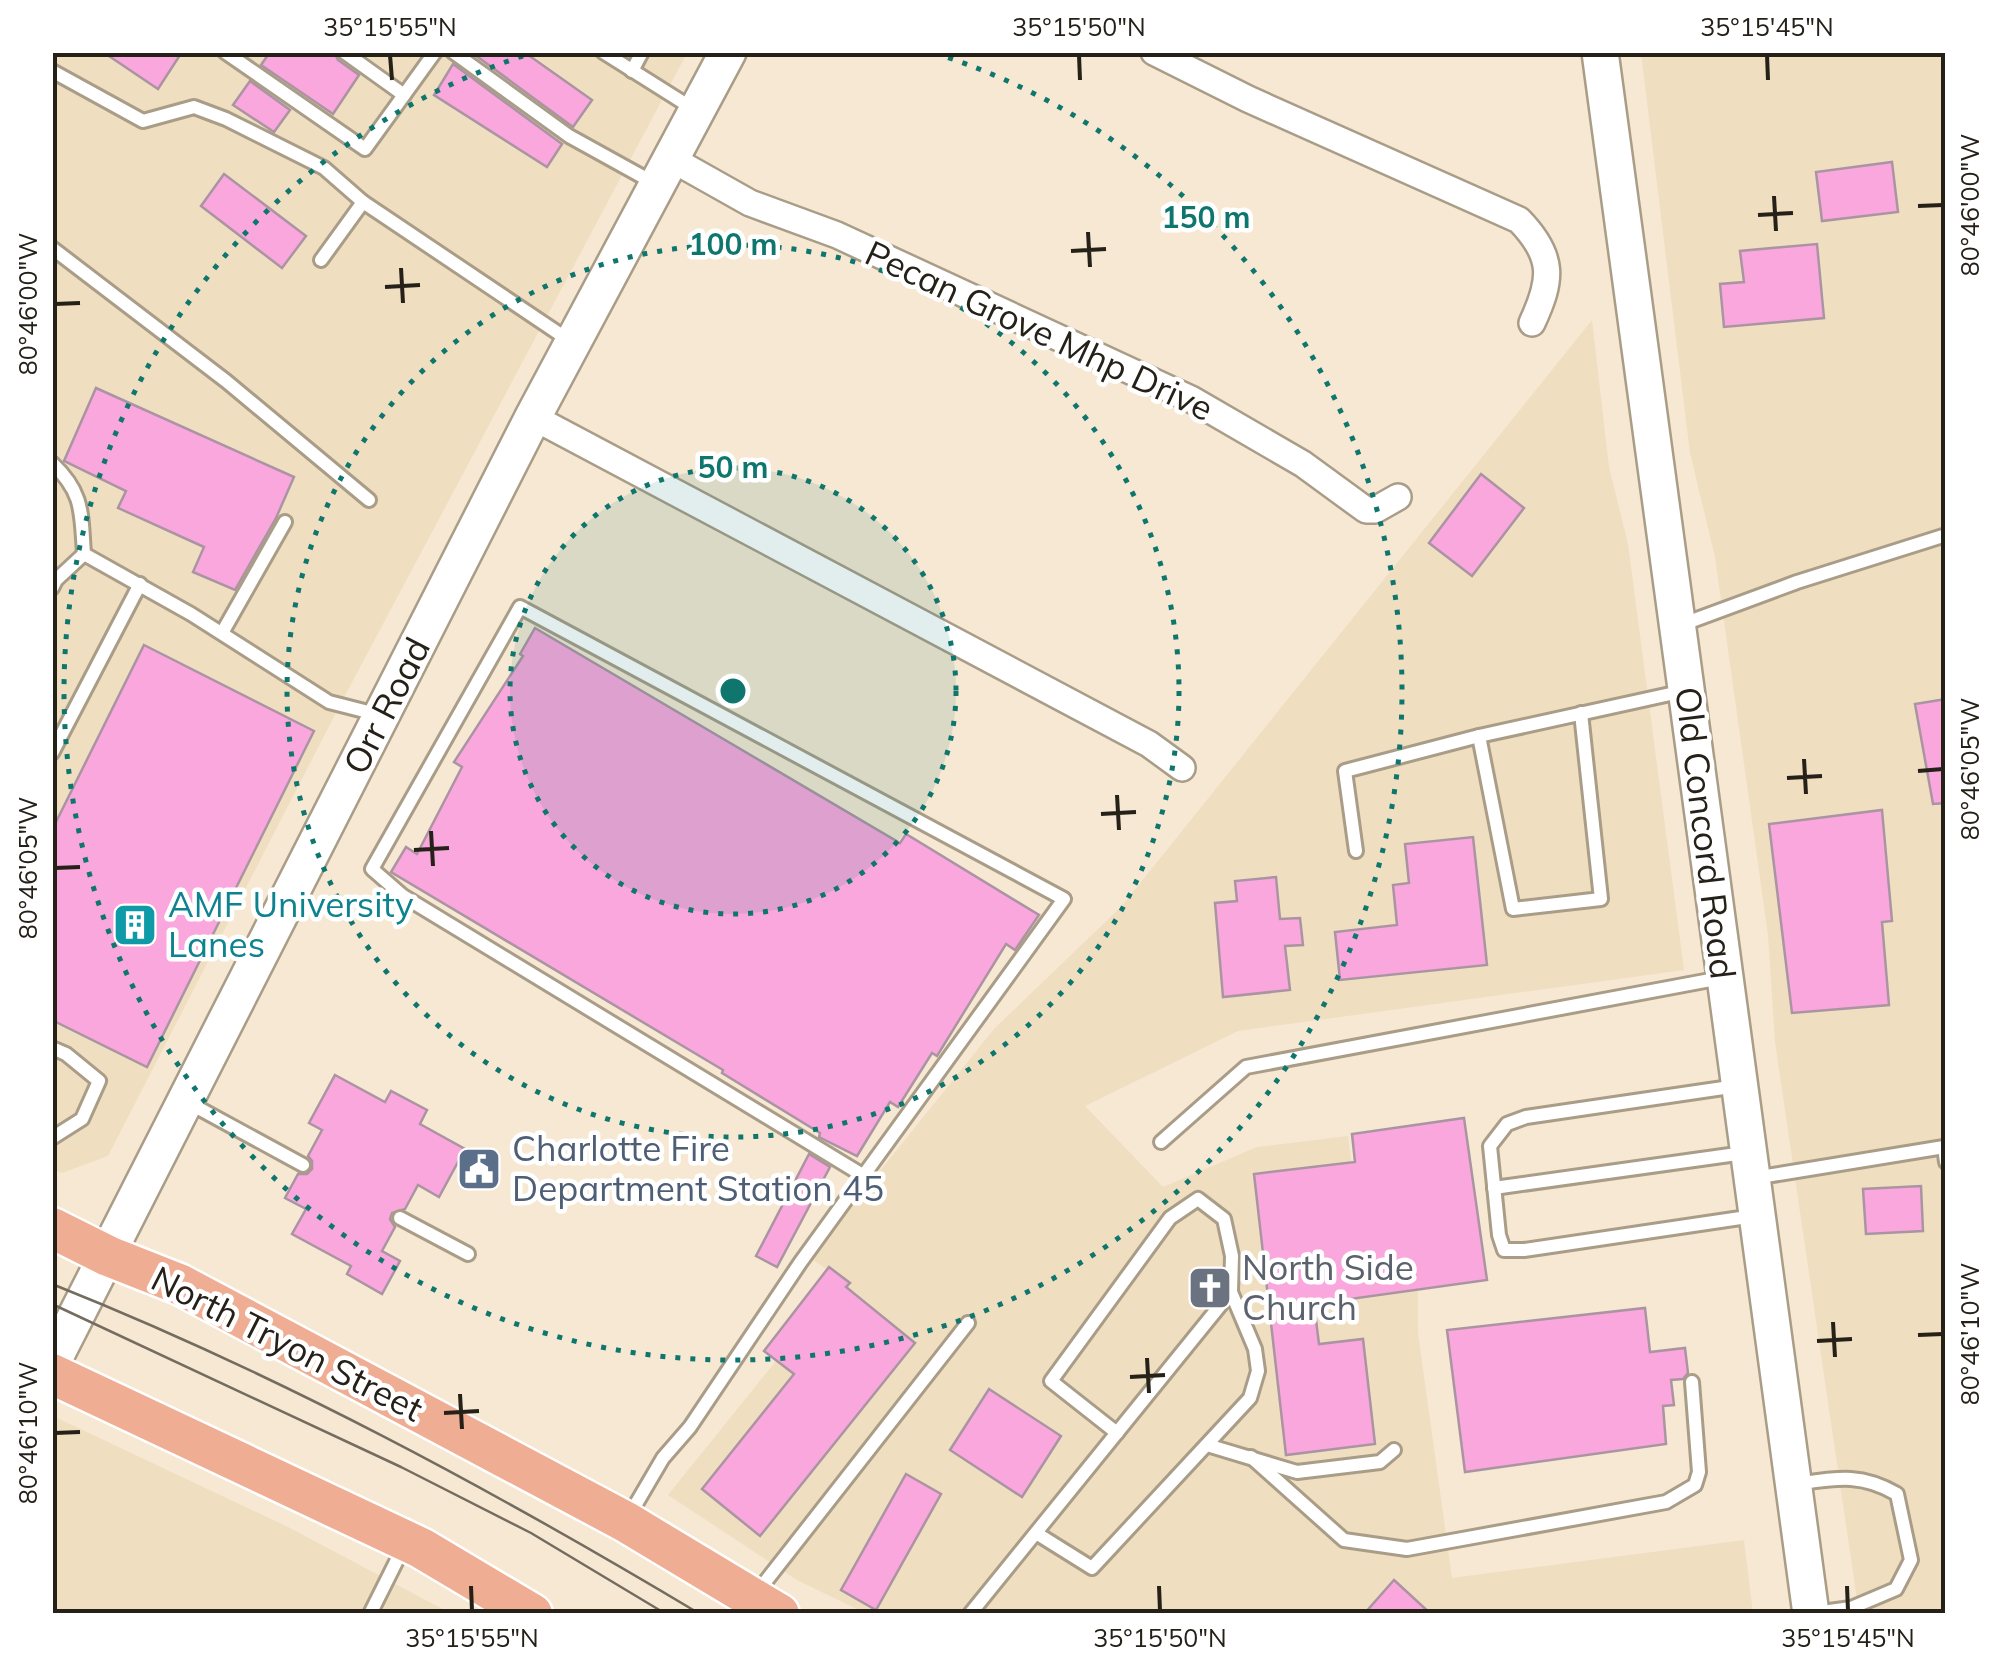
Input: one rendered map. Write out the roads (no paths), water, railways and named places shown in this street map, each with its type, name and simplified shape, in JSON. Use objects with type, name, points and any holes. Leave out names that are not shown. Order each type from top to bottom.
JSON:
[{"type":"main road","name":"North Tryon Street","points":[[52,1228],[178,1284],[626,1522],[766,1605]]},
{"type":"main road","points":[[52,1374],[407,1542],[532,1614]]},
{"type":"street","name":"Orr Road","points":[[52,1363],[532,417],[728,52]]},
{"type":"street","points":[[1154,52],[1248,99],[1519,220],[1544,255],[1548,272],[1548,289],[1532,323]]},
{"type":"street","name":"Old Concord Road","points":[[1600,52],[1811,1613]]},
{"type":"street","name":"Pecan Grove Mhp Drive","points":[[663,171],[837,236],[1191,398],[1303,464],[1366,510],[1376,510],[1398,497]]},
{"type":"street","points":[[532,417],[1132,735],[1182,768]]},
{"type":"lane","points":[[225,52],[366,149],[435,52]]},
{"type":"lane","points":[[344,52],[404,95]]},
{"type":"lane","points":[[453,52],[569,136],[663,171]]},
{"type":"lane","points":[[603,52],[698,111]]},
{"type":"lane","points":[[632,71],[642,52]]},
{"type":"lane","points":[[52,71],[144,122],[194,107],[324,168],[363,202],[572,342]]},
{"type":"lane","points":[[321,260],[363,202]]},
{"type":"lane","points":[[52,248],[226,381],[369,500]]},
{"type":"lane","points":[[52,463],[68,478],[80,499],[84,554]]},
{"type":"lane","points":[[222,634],[285,522]]},
{"type":"lane","points":[[1678,626],[1946,534]]},
{"type":"lane","points":[[84,554],[140,584],[329,702],[383,716]]},
{"type":"lane","points":[[52,588],[84,554]]},
{"type":"lane","points":[[52,753],[140,584]]},
{"type":"lane","points":[[626,1522],[663,1458],[690,1427],[800,1263],[864,1176],[1064,899],[520,607],[372,870],[402,896],[864,1176]]},
{"type":"lane","points":[[1356,851],[1346,771],[1480,736],[1687,691]]},
{"type":"lane","points":[[1480,736],[1513,909],[1602,899],[1581,714]]},
{"type":"lane","points":[[1161,1142],[1246,1067],[1723,978]]},
{"type":"lane","points":[[52,1048],[66,1054],[99,1081],[82,1119],[52,1138]]},
{"type":"lane","points":[[1738,1086],[1526,1117],[1507,1124],[1490,1146],[1498,1235],[1504,1250],[1524,1250],[1756,1216]]},
{"type":"lane","points":[[186,1102],[303,1165]]},
{"type":"lane","points":[[1494,1188],[1944,1147],[1946,1162]]},
{"type":"lane","points":[[1036,1532],[1092,1568],[1250,1398],[1258,1370],[1255,1349],[1230,1292],[1232,1256],[1224,1219],[1198,1199],[1170,1218],[1051,1381],[1116,1433]]},
{"type":"lane","points":[[400,1218],[468,1254]]},
{"type":"lane","points":[[970,1614],[1230,1292]]},
{"type":"lane","points":[[766,1605],[968,1323]]},
{"type":"lane","points":[[1250,1458],[1344,1540],[1407,1549],[1666,1502],[1695,1484],[1699,1472],[1692,1382]]},
{"type":"lane","points":[[1207,1445],[1298,1472],[1380,1462],[1394,1450]]},
{"type":"lane","points":[[1794,1484],[1830,1479],[1872,1480],[1897,1494],[1910,1560],[1896,1589],[1851,1608],[1811,1613]]},
{"type":"lane","points":[[370,1614],[407,1542]]},
{"type":"tram line","points":[[52,1284],[219,1356],[382,1436],[542,1522],[700,1614]]},
{"type":"tram line","points":[[52,1304],[401,1467],[531,1533],[666,1614]]},
{"type":"place","name":"AMF University Lanes","points":[[135,925]]},
{"type":"place","name":"Charlotte Fire Department Station 45","points":[[479,1169]]},
{"type":"place","name":"North Side Church","points":[[1210,1288]]}]
